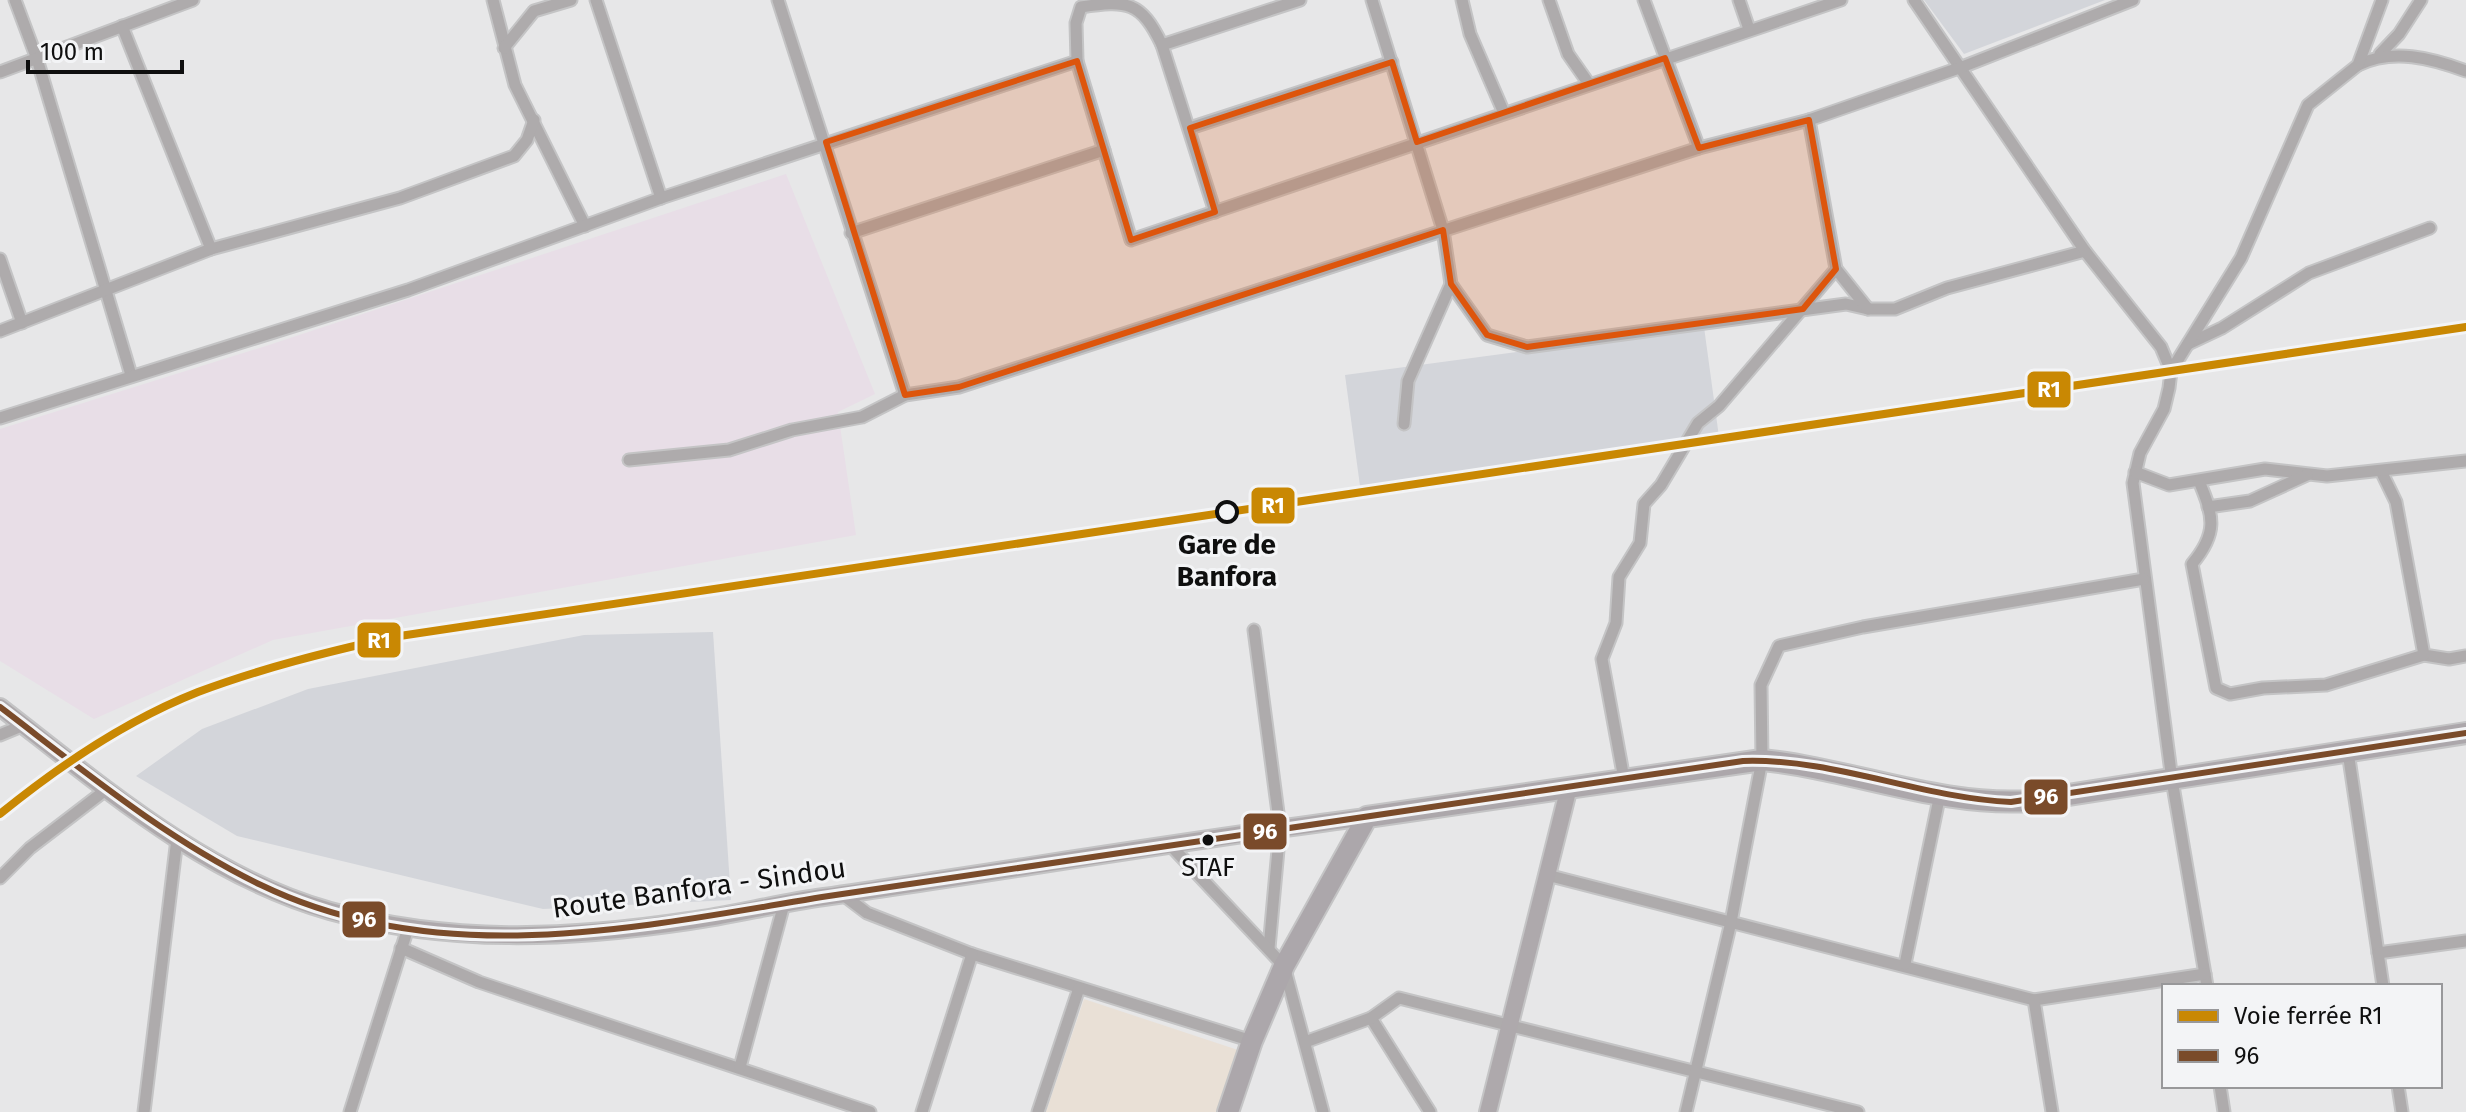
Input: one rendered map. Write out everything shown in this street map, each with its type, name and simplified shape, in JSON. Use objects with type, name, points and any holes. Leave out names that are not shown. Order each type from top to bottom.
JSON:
[{"type":"highway","points":[[1228,1112],[1252,1041],[1284,966],[1367,817],[1762,760],[1825,768],[1940,794],[2011,802],[2466,733]]},
{"type":"main road","name":"Route Banfora - Sindou","points":[[0,707],[177,839],[262,886],[329,911],[408,928],[465,936],[546,936],[690,921],[842,894],[1367,817]]},
{"type":"main road","points":[[1488,1112],[1569,787]]},
{"type":"street","points":[[15,0],[37,59],[131,375]]},
{"type":"street","points":[[0,72],[193,0]]},
{"type":"street","points":[[493,0],[515,85],[585,226]]},
{"type":"street","points":[[528,0],[540,7]]},
{"type":"street","points":[[504,48],[528,16],[540,7],[571,0]]},
{"type":"street","points":[[596,0],[661,198]]},
{"type":"street","points":[[778,0],[905,395]]},
{"type":"street","points":[[1215,212],[1162,45],[1142,12],[1131,3],[1111,0],[1081,7],[1076,23],[1077,61],[1131,240],[1215,212],[1665,58],[1824,2],[1841,0]]},
{"type":"street","points":[[1372,0],[1443,230],[1451,284],[1487,335],[1527,347],[1846,304],[1868,309],[1895,309],[1947,288],[2085,251]]},
{"type":"street","points":[[1462,0],[1470,34],[1504,113]]},
{"type":"street","points":[[1549,0],[1568,54],[1589,84]]},
{"type":"street","points":[[1644,0],[1699,148]]},
{"type":"street","points":[[1739,0],[1749,29]]},
{"type":"street","points":[[1914,0],[2085,251],[2161,347],[2171,371]]},
{"type":"street","points":[[629,460],[729,450],[792,430],[862,417],[905,395],[959,387],[1699,148],[1809,120],[1962,67],[2133,0]]},
{"type":"street","points":[[2358,65],[2382,0]]},
{"type":"street","points":[[2172,984],[2206,980],[2172,780],[2144,579],[2135,472],[2140,453],[2164,409],[2171,371],[2241,258],[2308,105],[2358,65],[2380,54],[2399,34],[2421,0]]},
{"type":"street","points":[[1162,45],[1291,1]]},
{"type":"street","points":[[122,26],[211,249]]},
{"type":"street","points":[[2380,54],[2466,71]]},
{"type":"street","points":[[0,418],[408,290],[661,198],[1077,61]]},
{"type":"street","points":[[1190,128],[1392,62]]},
{"type":"street","points":[[0,331],[105,293],[211,249],[400,198],[514,156],[523,148],[534,120]]},
{"type":"street","points":[[1809,120],[1836,269],[1868,309]]},
{"type":"street","points":[[851,233],[1104,150]]},
{"type":"street","points":[[2187,345],[2222,328],[2309,273],[2430,228]]},
{"type":"street","points":[[0,259],[22,323]]},
{"type":"street","points":[[1624,779],[1602,659],[1616,623],[1619,577],[1640,543],[1644,504],[1661,485],[1698,423],[1719,406],[1836,269]]},
{"type":"street","points":[[1404,424],[1408,381],[1451,284]]},
{"type":"street","points":[[2135,472],[2169,485],[2265,469],[2308,475],[2381,471],[2466,461]]},
{"type":"street","points":[[2381,471],[2396,502],[2424,655]]},
{"type":"street","points":[[2208,507],[2250,501],[2308,475]]},
{"type":"street","points":[[2199,481],[2208,507],[2209,543],[2192,564],[2216,688],[2230,694],[2263,688],[2326,685],[2424,655],[2449,659],[2466,656]]},
{"type":"street","points":[[1686,1112],[1731,922],[1762,760],[1761,685],[1779,646],[1863,627],[2144,579]]},
{"type":"street","points":[[1254,630],[1280,828],[1269,948]]},
{"type":"street","points":[[0,735],[24,725]]},
{"type":"street","points":[[2348,752],[2383,984]]},
{"type":"street","points":[[0,878],[30,848],[107,789]]},
{"type":"street","points":[[1905,964],[1940,794]]},
{"type":"street","points":[[144,1112],[177,839]]},
{"type":"street","points":[[1172,847],[1284,966],[1323,1112]]},
{"type":"street","points":[[1547,875],[1905,964],[2034,1000],[2162,985]]},
{"type":"street","points":[[842,894],[867,913],[972,954],[1252,1041]]},
{"type":"street","points":[[740,1067],[784,904]]},
{"type":"street","points":[[350,1112],[408,928]]},
{"type":"street","points":[[2378,953],[2466,941]]},
{"type":"street","points":[[401,948],[479,982],[870,1112]]},
{"type":"street","points":[[922,1112],[972,954]]},
{"type":"street","points":[[1038,1112],[1079,988]]},
{"type":"street","points":[[1305,1042],[1371,1018],[1399,998],[1510,1023],[1858,1112]]},
{"type":"street","points":[[2034,1000],[2052,1112]]},
{"type":"street","points":[[1371,1018],[1430,1112]]},
{"type":"street","points":[[2220,1088],[2224,1112]]},
{"type":"street","points":[[2398,1088],[2402,1112]]},
{"type":"highlighted area","points":[[1665,58],[1699,148],[1809,120],[1836,269],[1803,309],[1527,347],[1487,335],[1451,284],[1443,230],[959,387],[905,395],[826,142],[1077,61],[1131,240],[1215,212],[1190,128],[1392,62],[1417,142]]},
{"type":"shaded area","points":[[1924,0],[2105,0],[1964,54]]},
{"type":"shaded area","points":[[786,174],[875,394],[838,412],[856,535],[273,640],[94,719],[0,661],[0,429],[266,346]]},
{"type":"shaded area","points":[[1704,327],[1719,437],[1360,486],[1345,375]]},
{"type":"shaded area","points":[[713,632],[731,900],[543,909],[237,836],[136,776],[202,729],[308,689],[584,635]]},
{"type":"shaded area","points":[[1084,999],[1241,1051],[1221,1112],[1046,1112]]},
{"type":"rail line","name":"R1","points":[[0,814],[94,746],[172,703],[270,668],[393,637],[2466,327]]},
{"type":"transit line","name":"96","points":[[0,707],[159,825],[261,885],[329,911],[398,928],[468,935],[538,935],[610,930],[1743,761],[1811,766],[1977,799],[2011,802],[2466,733]]},
{"type":"place","name":"Gare de Banfora","points":[[1227,512]]},
{"type":"place","name":"STAF","points":[[1208,840]]}]
